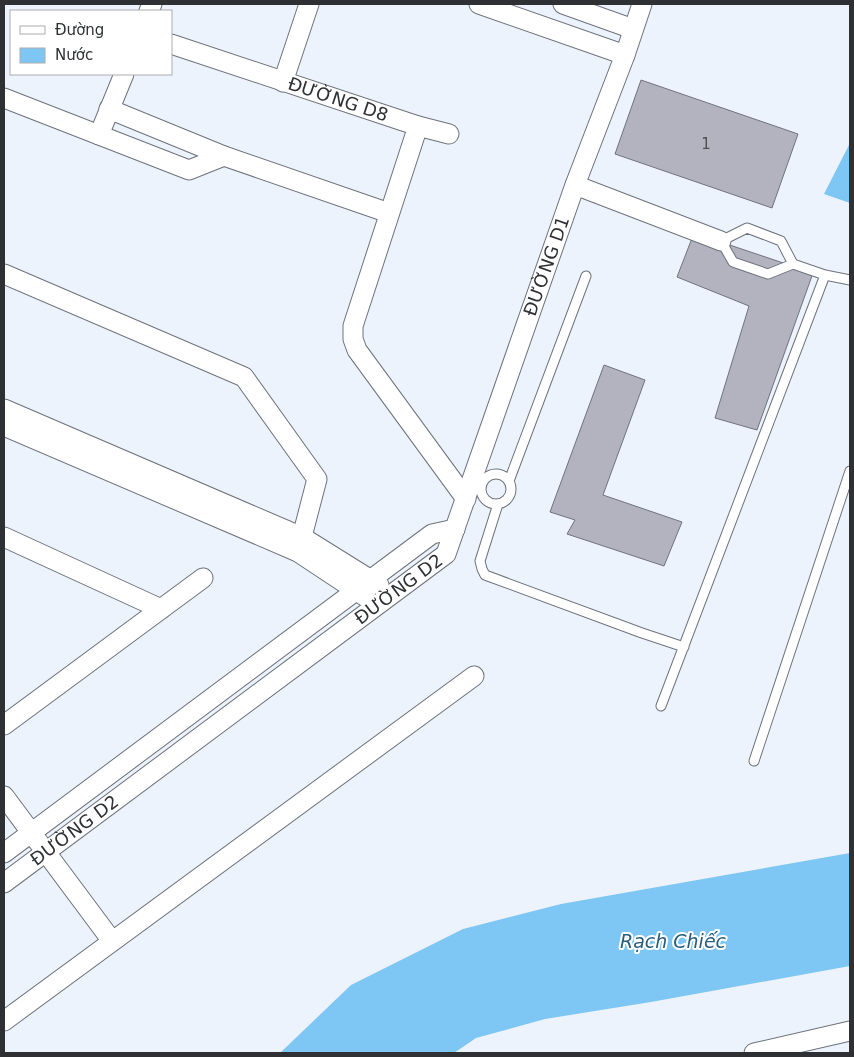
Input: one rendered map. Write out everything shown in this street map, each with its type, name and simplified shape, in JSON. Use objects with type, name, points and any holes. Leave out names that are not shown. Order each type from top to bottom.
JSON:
[{"type":"street","points":[[282,82],[309,4]]},
{"type":"street","points":[[479,4],[625,55]]},
{"type":"street","points":[[564,4],[633,28]]},
{"type":"street","name":"ĐƯỜNG D1","points":[[455,529],[473,488],[575,185],[625,55],[642,4]]},
{"type":"street","name":"ĐƯỜNG D8","points":[[172,44],[282,82],[418,126],[449,134]]},
{"type":"street","points":[[99,135],[124,75]]},
{"type":"street","points":[[4,98],[189,170],[224,156]]},
{"type":"street","points":[[109,109],[224,156],[389,213]]},
{"type":"street","points":[[418,126],[353,326],[353,339],[357,350],[473,488]]},
{"type":"street","points":[[575,185],[721,241]]},
{"type":"street","points":[[4,274],[244,377],[317,479],[300,545]]},
{"type":"street","points":[[4,409],[300,545],[385,599]]},
{"type":"street","points":[[4,426],[300,545]]},
{"type":"street","name":"ĐƯỜNG D2","points":[[4,853],[432,534],[455,529]]},
{"type":"street","name":"ĐƯỜNG D2","points":[[4,883],[446,554],[455,529]]},
{"type":"street","points":[[4,537],[161,609]]},
{"type":"street","points":[[4,725],[203,578]]},
{"type":"street","points":[[4,1021],[474,676]]},
{"type":"street","points":[[4,796],[112,941]]},
{"type":"street","points":[[754,1053],[850,1031]]},
{"type":"lane","points":[[793,264],[781,241],[747,228],[721,241],[733,262],[751,269],[768,274],[793,264],[825,275],[850,280]]},
{"type":"lane","points":[[661,706],[825,275]]},
{"type":"lane","points":[[509,481],[586,276]]},
{"type":"lane","points":[[754,761],[850,471]]},
{"type":"lane","points":[[496,473],[502,474],[509,481],[510,495],[498,504],[488,502],[482,494],[473,488],[487,476],[496,473]]},
{"type":"lane","points":[[498,504],[480,562],[485,575],[684,647]]},
{"type":"water","points":[[850,143],[850,203],[824,194]]},
{"type":"water","name":"Rạch Chiếc","points":[[850,853],[850,966],[545,1019],[476,1038],[454,1053],[280,1053],[351,985],[463,929],[561,904]]},
{"type":"building","points":[[641,80],[798,134],[772,208],[615,154]]},
{"type":"building","points":[[694,233],[813,273],[757,430],[715,418],[749,306],[677,277]]},
{"type":"building","points":[[604,365],[645,380],[603,495],[682,522],[664,566],[567,534],[575,520],[550,512]]}]
